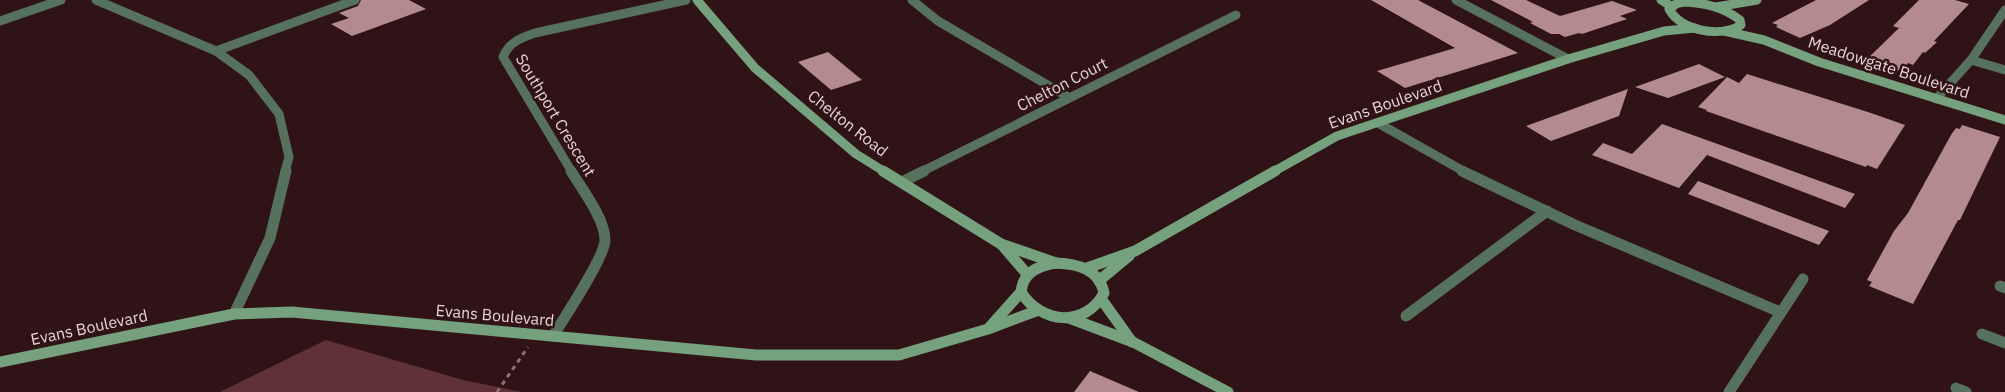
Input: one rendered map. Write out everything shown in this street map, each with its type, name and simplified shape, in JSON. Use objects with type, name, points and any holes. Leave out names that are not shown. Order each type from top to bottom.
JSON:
[{"type":"street","points":[[0,22],[61,0]]},
{"type":"street","points":[[96,0],[216,51],[249,76],[279,114],[289,156],[270,238],[234,314]]},
{"type":"street","points":[[216,51],[355,0]]},
{"type":"street","name":"Southport Crescent","points":[[553,336],[599,259],[605,241],[600,220],[503,57],[506,48],[514,41],[535,33],[686,0]]},
{"type":"street","name":"Chelton Road","points":[[697,0],[755,68],[856,154],[1001,244],[1056,262]]},
{"type":"street","points":[[912,0],[938,21],[1068,97]]},
{"type":"street","points":[[1456,0],[1568,59]]},
{"type":"street","points":[[1660,0],[1673,3],[1684,2],[1716,6],[1758,0]]},
{"type":"street","points":[[1735,15],[1758,0]]},
{"type":"street","points":[[1673,3],[1669,9],[1670,13],[1678,21],[1695,28]]},
{"type":"street","points":[[1716,6],[1735,15],[1740,20],[1741,25],[1738,28],[1724,31]]},
{"type":"street","points":[[1936,99],[1971,60],[2005,10]]},
{"type":"street","name":"Chelton Court","points":[[902,182],[1068,97],[1236,15]]},
{"type":"street","name":"Evans Boulevard","points":[[1664,31],[1678,21]]},
{"type":"street","name":"Meadowgate Boulevard","points":[[1741,25],[1764,40]]},
{"type":"street","name":"Evans Boulevard","points":[[1087,268],[1135,251],[1336,136],[1568,59],[1664,31],[1695,28]]},
{"type":"street","name":"Meadowgate Boulevard","points":[[1695,28],[1724,31],[1764,40],[1819,62],[2005,120]]},
{"type":"street","points":[[1971,60],[2005,70]]},
{"type":"street","points":[[1378,122],[1421,150],[1546,211],[1780,312]]},
{"type":"street","points":[[1406,316],[1546,211]]},
{"type":"street","name":"Chelton Road","points":[[1001,244],[1027,274]]},
{"type":"street","name":"Evans Boulevard","points":[[1101,280],[1135,251]]},
{"type":"street","points":[[1056,262],[1087,268],[1101,280],[1104,294],[1102,300],[1089,312],[1068,317],[1052,316],[1036,311],[1023,299],[1020,292],[1021,285],[1027,274],[1037,267],[1056,262]]},
{"type":"street","points":[[1729,392],[1780,312],[1803,280]]},
{"type":"street","points":[[988,329],[1020,292]]},
{"type":"street","points":[[1102,300],[1133,342]]},
{"type":"street","name":"Evans Boulevard","points":[[0,362],[234,314],[292,312],[756,355],[899,355],[988,329],[1036,311]]},
{"type":"street","points":[[1068,317],[1133,342],[1228,392]]},
{"type":"street","points":[[1982,334],[2005,343]]},
{"type":"path","points":[[497,392],[537,335]]},
{"type":"shaded area","points":[[326,340],[463,380],[522,392],[220,392]]},
{"type":"building","points":[[361,0],[409,0],[426,9],[352,36],[331,24],[349,18],[339,13],[358,6]]},
{"type":"building","points":[[1371,0],[1418,0],[1518,53],[1405,88],[1377,71],[1455,48]]},
{"type":"building","points":[[1491,0],[1526,0],[1560,16],[1612,1],[1637,10],[1620,16],[1627,19],[1582,34],[1579,33],[1565,37],[1559,34],[1551,34],[1530,23],[1533,22]]},
{"type":"building","points":[[1816,0],[1869,0],[1830,25],[1800,38],[1776,27],[1778,25],[1772,23]]},
{"type":"building","points":[[1919,0],[1955,0],[1969,4],[1934,41],[1937,42],[1925,53],[1923,52],[1913,65],[1908,63],[1902,71],[1898,70],[1896,73],[1865,64],[1864,62],[1899,28],[1893,26]]},
{"type":"building","points":[[828,52],[862,80],[831,90],[798,62]]},
{"type":"building","points":[[1699,64],[1725,77],[1668,98],[1635,87]]},
{"type":"building","points":[[1747,74],[1905,125],[1877,169],[1867,165],[1866,167],[1698,107],[1727,77],[1739,83]]},
{"type":"building","points":[[1628,89],[1619,116],[1551,141],[1526,126]]},
{"type":"building","points":[[1662,124],[1855,194],[1845,208],[1707,155],[1679,188],[1592,155],[1603,143],[1632,154]]},
{"type":"building","points":[[1962,125],[2000,137],[1960,220],[1958,220],[1913,304],[1869,286],[1872,282],[1867,280],[1894,231],[1908,213],[1951,135],[1956,128],[1960,129]]},
{"type":"building","points":[[1698,181],[1829,231],[1819,245],[1688,194]]},
{"type":"building","points":[[1090,371],[1139,392],[1074,392]]}]
